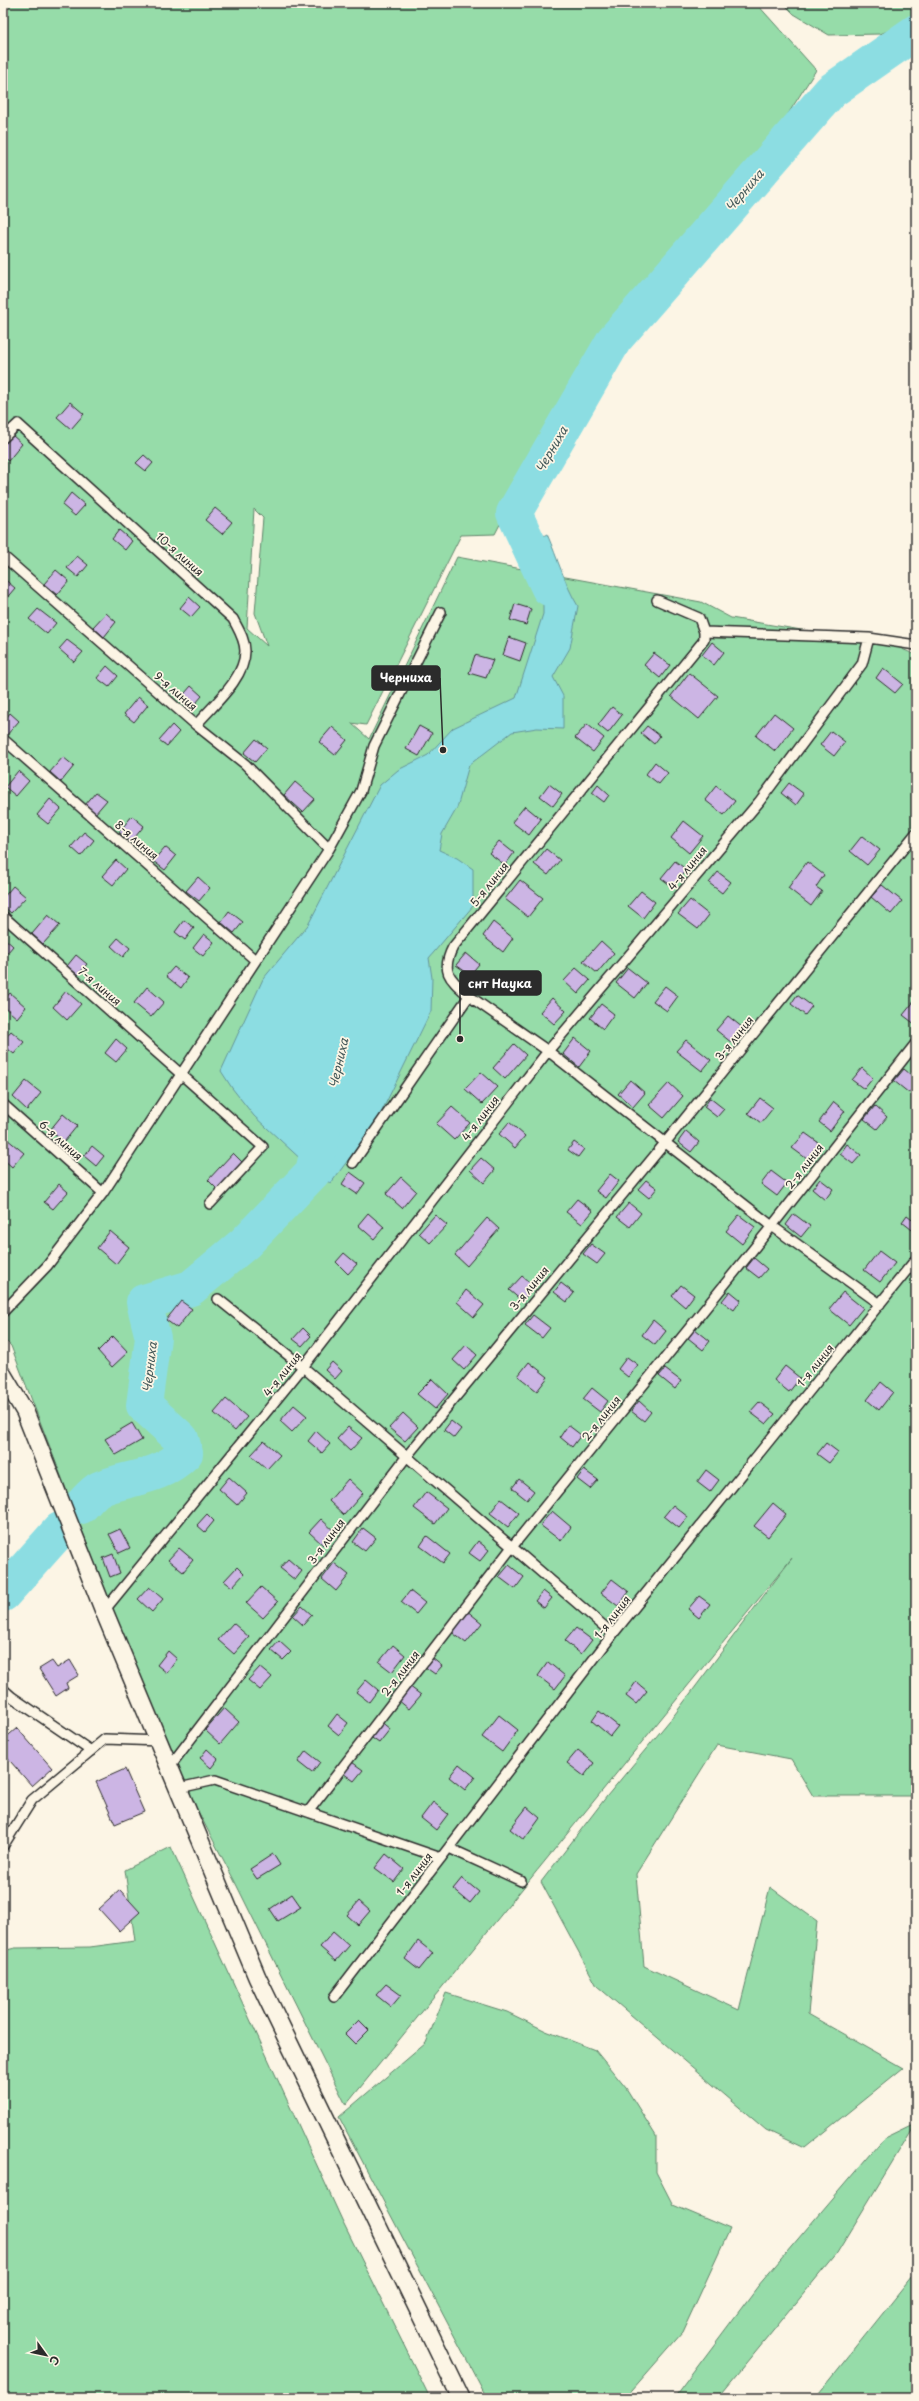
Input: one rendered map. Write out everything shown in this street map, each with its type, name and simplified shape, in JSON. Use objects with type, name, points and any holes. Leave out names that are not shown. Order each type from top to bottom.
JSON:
[{"type":"street","points":[[3,1375],[26,1412],[104,1611],[160,1741],[257,1977],[461,2398]]},
{"type":"lane","name":"10-я линия","points":[[3,438],[18,424],[233,619],[243,639],[245,650],[241,669],[236,678],[196,725]]},
{"type":"lane","name":"9-я линия","points":[[3,556],[196,725],[245,764],[329,849]]},
{"type":"lane","points":[[657,600],[700,618],[704,632],[870,638],[916,645]]},
{"type":"lane","points":[[3,1312],[47,1266],[103,1193],[180,1076],[254,959],[329,849],[361,791],[374,746],[441,612]]},
{"type":"lane","name":"5-я линия","points":[[469,996],[452,981],[448,973],[448,958],[453,947],[704,640],[704,632]]},
{"type":"lane","name":"4-я линия","points":[[104,1611],[303,1367],[548,1051],[759,802],[862,664],[870,638]]},
{"type":"lane","name":"8-я линия","points":[[3,739],[254,959]]},
{"type":"lane","name":"3-я линия","points":[[170,1766],[406,1456],[665,1143],[916,833]]},
{"type":"lane","name":"7-я линия","points":[[3,916],[149,1045],[180,1076],[263,1147],[210,1204]]},
{"type":"lane","points":[[353,1163],[469,996],[548,1051],[772,1226],[880,1304]]},
{"type":"lane","name":"2-я линия","points":[[308,1812],[512,1547],[772,1226],[916,1043]]},
{"type":"lane","name":"6-я линия","points":[[3,1104],[103,1193]]},
{"type":"lane","name":"1-я линия","points":[[334,1997],[613,1634],[916,1259]]},
{"type":"lane","points":[[218,1299],[303,1367],[613,1634]]},
{"type":"lane","points":[[3,1689],[12,1698],[91,1751]]},
{"type":"lane","points":[[3,1846],[32,1800],[105,1739],[160,1741]]},
{"type":"lane","points":[[179,1788],[214,1780],[441,1858]]},
{"type":"lane","points":[[449,1848],[521,1881]]},
{"type":"green space","points":[[3,3],[756,3],[816,70],[760,158],[585,359],[495,534],[461,535],[366,725],[351,723],[369,739],[457,557],[701,602],[731,618],[895,646],[916,655],[916,1796],[813,1796],[791,1759],[717,1745],[636,1874],[644,1966],[739,2010],[770,1887],[817,1921],[808,2014],[903,2068],[804,2148],[766,2130],[597,1986],[541,1882],[607,1796],[675,1714],[792,1558],[346,2105],[234,1880],[169,1756],[11,1346],[3,1338]],"holes":[[[254,509],[263,518],[255,613],[267,646],[247,628]]]},
{"type":"green space","points":[[783,3],[916,3],[916,20],[880,34],[829,35],[794,14]]},
{"type":"green space","points":[[171,1847],[342,2220],[430,2398],[3,2398],[3,1951],[15,1948],[90,1947],[135,1941],[125,1870]]},
{"type":"green space","points":[[446,1993],[507,2012],[546,2031],[595,2050],[626,2088],[656,2136],[656,2172],[673,2205],[730,2229],[682,2333],[625,2398],[487,2398],[339,2117],[426,2043]]},
{"type":"green space","points":[[916,2123],[837,2253],[718,2398],[674,2398],[758,2286],[883,2139]]},
{"type":"green space","points":[[916,2272],[916,2398],[815,2398]]},
{"type":"water","points":[[547,534],[565,580],[578,606],[570,648],[553,677],[563,696],[563,729],[537,728],[512,732],[469,765],[457,808],[442,834],[439,850],[457,858],[473,869],[473,906],[429,958],[432,978],[431,1011],[377,1121],[331,1183],[318,1178],[305,1163],[254,1116],[221,1071],[263,979],[308,925],[380,785],[398,770],[428,755],[453,728],[516,698],[543,614],[543,598],[528,544]]},
{"type":"building","points":[[70,402],[84,414],[71,429],[57,417]]},
{"type":"building","points":[[12,435],[22,444],[8,461],[3,457],[3,446]]},
{"type":"building","points":[[144,455],[153,463],[146,471],[136,463]]},
{"type":"building","points":[[71,493],[85,505],[75,516],[62,505]]},
{"type":"building","points":[[215,508],[232,522],[222,534],[205,520]]},
{"type":"building","points":[[119,530],[132,541],[125,550],[112,539]]},
{"type":"building","points":[[77,556],[88,565],[78,577],[67,568]]},
{"type":"building","points":[[56,570],[69,581],[57,595],[44,584]]},
{"type":"building","points":[[3,578],[15,588],[4,601],[3,600]]},
{"type":"building","points":[[189,597],[200,607],[191,617],[180,608]]},
{"type":"building","points":[[515,604],[531,609],[526,625],[510,620]]},
{"type":"building","points":[[38,609],[56,623],[47,634],[29,619]]},
{"type":"building","points":[[106,613],[116,622],[104,637],[93,627]]},
{"type":"building","points":[[509,637],[526,643],[520,661],[503,655]]},
{"type":"building","points":[[67,640],[83,652],[74,662],[59,649]]},
{"type":"building","points":[[712,642],[724,652],[714,665],[702,655]]},
{"type":"building","points":[[654,653],[670,665],[660,678],[644,665]]},
{"type":"building","points":[[475,655],[493,660],[486,678],[469,673]]},
{"type":"building","points":[[107,666],[118,676],[109,687],[97,678]]},
{"type":"building","points":[[883,668],[903,684],[895,693],[876,678]]},
{"type":"building","points":[[689,673],[718,696],[699,719],[671,696]]},
{"type":"building","points":[[191,686],[202,696],[190,710],[179,700]]},
{"type":"building","points":[[138,697],[148,705],[134,722],[124,714]]},
{"type":"building","points":[[612,707],[622,715],[608,733],[598,725]]},
{"type":"building","points":[[10,713],[19,721],[6,736],[3,733],[3,722]]},
{"type":"building","points":[[774,713],[793,728],[775,751],[756,736]]},
{"type":"building","points":[[587,724],[604,738],[593,752],[575,738]]},
{"type":"building","points":[[172,725],[179,732],[167,746],[159,740]]},
{"type":"building","points":[[419,726],[432,733],[419,756],[406,749]]},
{"type":"building","points":[[647,726],[660,736],[654,744],[641,733]]},
{"type":"building","points":[[332,727],[347,740],[335,755],[319,742]]},
{"type":"building","points":[[831,731],[845,742],[834,756],[820,745]]},
{"type":"building","points":[[256,739],[267,748],[255,762],[244,753]]},
{"type":"building","points":[[63,757],[74,766],[61,782],[50,772]]},
{"type":"building","points":[[655,762],[668,773],[659,784],[646,774]]},
{"type":"building","points":[[18,771],[29,781],[16,796],[5,787]]},
{"type":"building","points":[[295,782],[315,799],[303,812],[284,795]]},
{"type":"building","points":[[789,783],[804,794],[796,805],[781,793]]},
{"type":"building","points":[[549,784],[562,794],[553,806],[540,796]]},
{"type":"building","points":[[598,785],[609,795],[604,802],[592,793]]},
{"type":"building","points":[[716,786],[735,801],[724,815],[705,800]]},
{"type":"building","points":[[96,792],[107,800],[95,814],[85,805]]},
{"type":"building","points":[[50,799],[61,809],[48,824],[37,815]]},
{"type":"building","points":[[525,806],[541,819],[529,835],[512,822]]},
{"type":"building","points":[[132,816],[144,826],[131,842],[119,832]]},
{"type":"building","points":[[684,821],[703,836],[689,853],[671,838]]},
{"type":"building","points":[[84,832],[94,840],[81,856],[71,847]]},
{"type":"building","points":[[862,836],[880,850],[867,865],[850,851]]},
{"type":"building","points":[[499,841],[514,853],[505,865],[489,853]]},
{"type":"building","points":[[165,847],[176,856],[165,870],[153,861]]},
{"type":"building","points":[[546,849],[560,860],[548,875],[534,864]]},
{"type":"building","points":[[116,860],[126,869],[113,885],[102,876]]},
{"type":"building","points":[[675,861],[687,870],[673,887],[661,878]]},
{"type":"building","points":[[807,862],[824,875],[816,887],[822,891],[811,906],[788,888]]},
{"type":"building","points":[[718,872],[731,882],[722,893],[709,883]]},
{"type":"building","points":[[198,877],[210,888],[199,901],[186,891]]},
{"type":"building","points":[[520,880],[543,898],[528,917],[505,899]]},
{"type":"building","points":[[882,885],[902,901],[891,914],[871,897]]},
{"type":"building","points":[[13,886],[26,897],[11,913],[3,906],[3,898]]},
{"type":"building","points":[[641,891],[655,902],[643,918],[628,906]]},
{"type":"building","points":[[690,900],[709,915],[698,929],[678,914]]},
{"type":"building","points":[[229,911],[243,922],[234,933],[221,922]]},
{"type":"building","points":[[48,915],[60,925],[43,944],[32,934]]},
{"type":"building","points":[[184,920],[194,928],[185,940],[175,932]]},
{"type":"building","points":[[493,922],[513,938],[503,952],[483,936]]},
{"type":"building","points":[[204,934],[214,942],[203,956],[193,948]]},
{"type":"building","points":[[3,937],[13,946],[3,958]]},
{"type":"building","points":[[118,938],[130,948],[123,957],[111,946]]},
{"type":"building","points":[[601,941],[614,953],[597,973],[583,961]]},
{"type":"building","points":[[466,953],[479,964],[470,975],[456,965]]},
{"type":"building","points":[[76,955],[87,964],[78,975],[67,966]]},
{"type":"building","points":[[174,967],[188,978],[181,988],[166,976]]},
{"type":"building","points":[[576,968],[590,980],[578,994],[564,981]]},
{"type":"building","points":[[628,968],[647,983],[635,998],[616,983]]},
{"type":"building","points":[[665,986],[678,996],[667,1011],[653,1001]]},
{"type":"building","points":[[147,987],[164,1002],[151,1017],[134,1003]]},
{"type":"building","points":[[66,991],[81,1004],[67,1020],[53,1007]]},
{"type":"building","points":[[10,993],[26,1007],[17,1018],[3,1006],[3,1001]]},
{"type":"building","points":[[797,995],[812,1006],[805,1015],[791,1004]]},
{"type":"building","points":[[552,998],[566,1011],[554,1024],[540,1012]]},
{"type":"building","points":[[916,999],[916,1025],[903,1015]]},
{"type":"building","points":[[601,1004],[614,1014],[603,1029],[590,1018]]},
{"type":"building","points":[[728,1016],[743,1028],[732,1043],[716,1030]]},
{"type":"building","points":[[11,1031],[24,1042],[14,1054],[3,1045],[3,1040]]},
{"type":"building","points":[[575,1038],[591,1051],[579,1067],[563,1054]]},
{"type":"building","points":[[116,1039],[127,1049],[116,1062],[105,1053]]},
{"type":"building","points":[[686,1040],[711,1060],[702,1071],[676,1051]]},
{"type":"building","points":[[514,1044],[526,1055],[505,1079],[493,1068]]},
{"type":"building","points":[[862,1068],[873,1078],[864,1089],[852,1080]]},
{"type":"building","points":[[904,1069],[916,1079],[916,1084],[909,1093],[894,1081]]},
{"type":"building","points":[[481,1072],[498,1087],[482,1104],[465,1089]]},
{"type":"building","points":[[630,1080],[645,1093],[633,1107],[618,1094]]},
{"type":"building","points":[[26,1081],[41,1093],[27,1110],[13,1097]]},
{"type":"building","points":[[669,1083],[683,1096],[664,1118],[649,1105]]},
{"type":"building","points":[[710,1098],[724,1109],[717,1117],[704,1107]]},
{"type":"building","points":[[760,1098],[773,1108],[761,1123],[748,1113]]},
{"type":"building","points":[[834,1102],[845,1111],[830,1131],[819,1122]]},
{"type":"building","points":[[875,1106],[887,1117],[877,1129],[864,1119]]},
{"type":"building","points":[[452,1107],[470,1123],[454,1140],[436,1124]]},
{"type":"building","points":[[63,1114],[77,1126],[64,1142],[50,1130]]},
{"type":"building","points":[[509,1122],[525,1136],[515,1148],[499,1134]]},
{"type":"building","points":[[686,1131],[699,1142],[691,1152],[678,1142]]},
{"type":"building","points":[[805,1133],[819,1143],[807,1159],[792,1148]]},
{"type":"building","points":[[7,1139],[24,1153],[12,1167],[3,1159],[3,1144]]},
{"type":"building","points":[[574,1142],[584,1149],[578,1157],[568,1150]]},
{"type":"building","points":[[847,1144],[861,1155],[853,1164],[840,1154]]},
{"type":"building","points":[[92,1146],[104,1156],[96,1166],[84,1156]]},
{"type":"building","points":[[233,1153],[243,1163],[217,1189],[208,1180]]},
{"type":"building","points":[[481,1158],[495,1170],[484,1183],[470,1170]]},
{"type":"building","points":[[771,1171],[787,1183],[777,1196],[761,1184]]},
{"type":"building","points":[[350,1172],[365,1183],[357,1194],[342,1184]]},
{"type":"building","points":[[610,1174],[619,1181],[606,1198],[596,1191]]},
{"type":"building","points":[[401,1177],[416,1191],[402,1208],[386,1194]]},
{"type":"building","points":[[820,1179],[833,1189],[825,1200],[812,1189]]},
{"type":"building","points":[[646,1180],[657,1188],[649,1198],[638,1189]]},
{"type":"building","points":[[59,1184],[68,1192],[53,1209],[44,1202]]},
{"type":"building","points":[[577,1199],[593,1211],[582,1224],[566,1212]]},
{"type":"building","points":[[629,1203],[641,1213],[630,1227],[617,1217]]},
{"type":"building","points":[[368,1213],[384,1227],[374,1239],[358,1225]]},
{"type":"building","points":[[794,1214],[810,1226],[801,1237],[786,1225]]},
{"type":"building","points":[[435,1215],[447,1225],[430,1243],[419,1233]]},
{"type":"building","points":[[739,1215],[755,1227],[742,1244],[726,1231]]},
{"type":"building","points":[[907,1215],[916,1222],[916,1233],[902,1222]]},
{"type":"building","points":[[487,1218],[499,1229],[467,1266],[455,1255]]},
{"type":"building","points":[[110,1231],[129,1247],[116,1264],[97,1248]]},
{"type":"building","points":[[591,1244],[605,1254],[597,1264],[583,1254]]},
{"type":"building","points":[[879,1251],[895,1263],[880,1282],[864,1270]]},
{"type":"building","points":[[344,1253],[357,1264],[348,1274],[336,1262]]},
{"type":"building","points":[[754,1258],[767,1269],[759,1278],[746,1268]]},
{"type":"building","points":[[522,1276],[535,1287],[522,1301],[509,1290]]},
{"type":"building","points":[[561,1283],[574,1293],[567,1302],[554,1292]]},
{"type":"building","points":[[681,1285],[694,1295],[685,1307],[672,1296]]},
{"type":"building","points":[[466,1290],[484,1305],[474,1317],[457,1302]]},
{"type":"building","points":[[730,1291],[741,1300],[734,1310],[722,1301]]},
{"type":"building","points":[[843,1292],[863,1308],[849,1325],[829,1309]]},
{"type":"building","points":[[181,1301],[192,1309],[177,1328],[166,1320]]},
{"type":"building","points":[[533,1315],[550,1328],[542,1338],[525,1325]]},
{"type":"building","points":[[653,1320],[666,1331],[655,1345],[642,1335]]},
{"type":"building","points":[[303,1328],[311,1336],[302,1346],[293,1339]]},
{"type":"building","points":[[695,1329],[710,1341],[703,1350],[688,1338]]},
{"type":"building","points":[[113,1336],[128,1352],[112,1367],[98,1351]]},
{"type":"building","points":[[466,1345],[477,1355],[464,1370],[453,1360]]},
{"type":"building","points":[[627,1357],[638,1365],[628,1377],[618,1369]]},
{"type":"building","points":[[332,1362],[342,1371],[335,1379],[325,1370]]},
{"type":"building","points":[[529,1362],[548,1377],[537,1391],[518,1376]]},
{"type":"building","points":[[785,1366],[800,1378],[789,1392],[774,1380]]},
{"type":"building","points":[[665,1369],[681,1381],[675,1389],[659,1376]]},
{"type":"building","points":[[432,1379],[448,1394],[435,1409],[417,1394]]},
{"type":"building","points":[[881,1382],[893,1392],[879,1410],[867,1400]]},
{"type":"building","points":[[592,1388],[608,1401],[600,1412],[583,1399]]},
{"type":"building","points":[[226,1399],[247,1417],[235,1431],[214,1413]]},
{"type":"building","points":[[639,1401],[651,1412],[644,1421],[631,1411]]},
{"type":"building","points":[[759,1402],[775,1414],[766,1424],[750,1412]]},
{"type":"building","points":[[294,1405],[307,1416],[292,1432],[280,1421]]},
{"type":"building","points":[[403,1413],[418,1427],[405,1441],[389,1428]]},
{"type":"building","points":[[451,1421],[461,1429],[454,1438],[444,1430]]},
{"type":"building","points":[[132,1423],[142,1440],[116,1455],[105,1439]]},
{"type":"building","points":[[568,1425],[581,1435],[572,1447],[560,1437]]},
{"type":"building","points":[[348,1427],[362,1438],[350,1451],[337,1439]]},
{"type":"building","points":[[316,1431],[330,1444],[322,1453],[308,1441]]},
{"type":"building","points":[[264,1441],[280,1455],[267,1469],[251,1455]]},
{"type":"building","points":[[826,1443],[838,1452],[829,1463],[817,1454]]},
{"type":"building","points":[[584,1470],[598,1480],[590,1489],[577,1479]]},
{"type":"building","points":[[706,1470],[719,1480],[710,1492],[697,1482]]},
{"type":"building","points":[[229,1477],[247,1493],[237,1505],[219,1489]]},
{"type":"building","points":[[348,1479],[363,1493],[344,1515],[329,1501]]},
{"type":"building","points":[[519,1479],[534,1491],[527,1500],[512,1488]]},
{"type":"building","points":[[426,1492],[447,1508],[435,1524],[414,1508]]},
{"type":"building","points":[[501,1499],[519,1513],[508,1527],[490,1513]]},
{"type":"building","points":[[3,1500],[10,1510],[3,1515]]},
{"type":"building","points":[[773,1503],[786,1514],[768,1537],[754,1526]]},
{"type":"building","points":[[673,1505],[688,1517],[679,1528],[664,1516]]},
{"type":"building","points":[[552,1511],[571,1527],[561,1541],[540,1525]]},
{"type":"building","points":[[207,1514],[214,1521],[205,1532],[197,1525]]},
{"type":"building","points":[[321,1519],[335,1532],[323,1545],[309,1532]]},
{"type":"building","points":[[363,1528],[376,1538],[365,1551],[353,1542]]},
{"type":"building","points":[[120,1529],[130,1548],[119,1553],[109,1534]]},
{"type":"building","points":[[427,1536],[450,1554],[443,1563],[420,1546]]},
{"type":"building","points":[[478,1541],[489,1550],[480,1561],[469,1553]]},
{"type":"building","points":[[179,1548],[193,1560],[183,1572],[168,1560]]},
{"type":"building","points":[[113,1554],[120,1573],[110,1577],[103,1558]]},
{"type":"building","points":[[288,1559],[302,1571],[295,1580],[280,1568]]},
{"type":"building","points":[[334,1563],[349,1575],[336,1591],[322,1579]]},
{"type":"building","points":[[509,1565],[524,1577],[515,1589],[499,1577]]},
{"type":"building","points":[[237,1567],[244,1574],[232,1587],[224,1581]]},
{"type":"building","points":[[612,1579],[629,1592],[618,1606],[601,1593]]},
{"type":"building","points":[[149,1587],[163,1599],[152,1612],[138,1599]]},
{"type":"building","points":[[261,1587],[278,1602],[263,1618],[246,1603]]},
{"type":"building","points":[[410,1591],[425,1603],[416,1614],[401,1602]]},
{"type":"building","points":[[543,1591],[552,1598],[544,1608],[535,1601]]},
{"type":"building","points":[[699,1596],[710,1604],[699,1618],[688,1609]]},
{"type":"building","points":[[302,1606],[312,1615],[303,1625],[293,1616]]},
{"type":"building","points":[[466,1610],[482,1623],[466,1643],[450,1631]]},
{"type":"building","points":[[233,1623],[249,1637],[234,1654],[218,1640]]},
{"type":"building","points":[[576,1628],[592,1640],[581,1654],[565,1641]]},
{"type":"building","points":[[279,1641],[291,1652],[283,1660],[271,1650]]},
{"type":"building","points":[[393,1645],[405,1655],[392,1672],[379,1662]]},
{"type":"building","points":[[168,1651],[177,1659],[167,1673],[157,1665]]},
{"type":"building","points":[[432,1658],[442,1666],[435,1674],[425,1667]]},
{"type":"building","points":[[70,1660],[79,1675],[66,1683],[68,1688],[56,1696],[39,1669],[52,1661],[57,1668]]},
{"type":"building","points":[[548,1662],[565,1676],[555,1689],[538,1676]]},
{"type":"building","points":[[260,1667],[272,1677],[260,1690],[248,1680]]},
{"type":"building","points":[[366,1680],[378,1690],[369,1702],[356,1692]]},
{"type":"building","points":[[636,1682],[647,1691],[636,1704],[626,1696]]},
{"type":"building","points":[[409,1686],[421,1695],[409,1709],[398,1700]]},
{"type":"building","points":[[224,1708],[239,1722],[220,1744],[205,1730]]},
{"type":"building","points":[[599,1711],[618,1726],[610,1736],[592,1721]]},
{"type":"building","points":[[337,1714],[348,1723],[339,1735],[328,1726]]},
{"type":"building","points":[[499,1715],[518,1730],[502,1752],[482,1737]]},
{"type":"building","points":[[380,1721],[390,1729],[379,1743],[369,1736]]},
{"type":"building","points":[[17,1728],[52,1768],[32,1786],[3,1753],[3,1740]]},
{"type":"building","points":[[207,1749],[218,1759],[211,1768],[200,1758]]},
{"type":"building","points":[[578,1750],[594,1763],[584,1776],[567,1763]]},
{"type":"building","points":[[306,1751],[320,1762],[312,1773],[298,1762]]},
{"type":"building","points":[[349,1760],[363,1770],[354,1781],[340,1771]]},
{"type":"building","points":[[459,1764],[475,1777],[465,1790],[449,1777]]},
{"type":"building","points":[[125,1769],[144,1812],[115,1824],[96,1782]]},
{"type":"building","points":[[433,1802],[448,1814],[436,1830],[421,1818]]},
{"type":"building","points":[[527,1807],[540,1818],[524,1840],[510,1829]]},
{"type":"building","points":[[273,1854],[280,1865],[257,1879],[250,1869]]},
{"type":"building","points":[[386,1854],[404,1869],[394,1882],[375,1868]]},
{"type":"building","points":[[462,1878],[479,1892],[470,1903],[453,1889]]},
{"type":"building","points":[[120,1890],[140,1912],[119,1931],[99,1909]]},
{"type":"building","points":[[292,1894],[301,1907],[278,1921],[270,1909]]},
{"type":"building","points":[[359,1901],[370,1911],[358,1925],[347,1915]]},
{"type":"building","points":[[333,1932],[349,1946],[336,1961],[320,1947]]},
{"type":"building","points":[[418,1941],[433,1953],[419,1970],[405,1959]]},
{"type":"building","points":[[386,1984],[401,1995],[391,2007],[376,1995]]},
{"type":"building","points":[[359,2020],[369,2030],[355,2044],[345,2034]]},
{"type":"waterway","name":"Черниха","points":[[549,588],[514,513],[614,340],[831,91],[916,32]]},
{"type":"waterway","name":"Черниха","points":[[81,1506],[99,1489],[154,1473],[175,1462],[185,1453],[181,1439],[144,1405],[153,1338],[144,1302],[191,1288],[245,1243],[313,1172],[324,1124]]},
{"type":"waterway","name":"Черниха","points":[[3,1594],[60,1530]]},
{"type":"place","name":"Черниха","points":[[443,750]]},
{"type":"place","name":"снт Наука","points":[[460,1039]]}]
